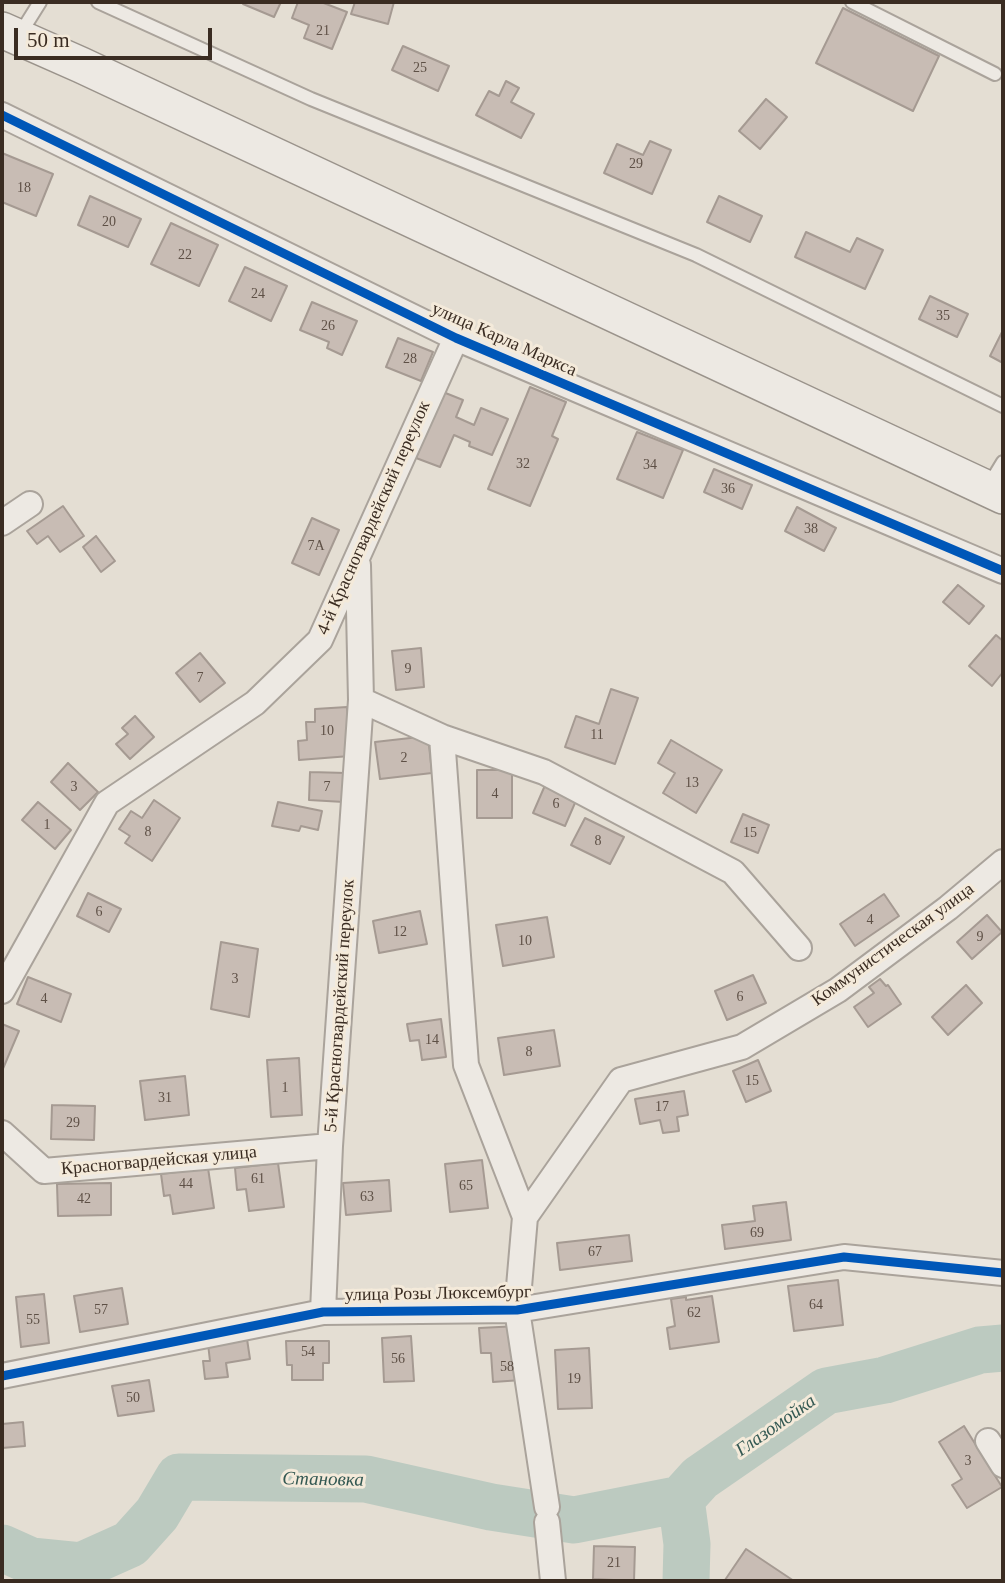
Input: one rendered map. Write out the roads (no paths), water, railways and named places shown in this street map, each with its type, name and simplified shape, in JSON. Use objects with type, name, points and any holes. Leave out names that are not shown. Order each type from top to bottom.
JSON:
[{"type":"main road","points":[[10,34],[998,482]]},
{"type":"street","name":"улица Карла Маркса","points":[[2,116],[456,338],[1003,571]]},
{"type":"street","name":"4-й Красногвардейский переулок","points":[[2,991],[107,803],[255,703],[320,640],[456,338]]},
{"type":"street","points":[[2,523],[30,503]]},
{"type":"street","name":"5-й Красногвардейский переулок","points":[[323,1312],[330,1146],[361,700],[357,557]]},
{"type":"street","points":[[361,700],[442,737],[544,772],[733,872],[799,948]]},
{"type":"street","points":[[442,737],[466,1065],[525,1217],[517,1311],[547,1514],[553,1581]]},
{"type":"street","name":"Коммунистическая улица","points":[[525,1217],[621,1080],[742,1047],[838,989],[948,908],[1003,862]]},
{"type":"street","name":"Красногвардейская улица","points":[[2,1133],[44,1171],[330,1146]]},
{"type":"street","name":"улица Розы Люксембург","points":[[2,1376],[323,1312],[517,1311],[844,1257],[1003,1273]]},
{"type":"street","points":[[988,1441],[1003,1465]]},
{"type":"lane","points":[[10,34],[40,2]]},
{"type":"lane","points":[[99,2],[311,99],[696,255],[1003,406]]},
{"type":"lane","points":[[852,2],[995,74]]},
{"type":"waterway","name":"Глазомойка","points":[[686,1581],[687,1544],[681,1499],[700,1478],[826,1391],[885,1380],[980,1350],[1003,1348]]},
{"type":"waterway","name":"Становка","points":[[2,1548],[31,1561],[81,1566],[130,1544],[157,1514],[179,1477],[366,1479],[491,1507],[574,1520],[681,1499]]}]
